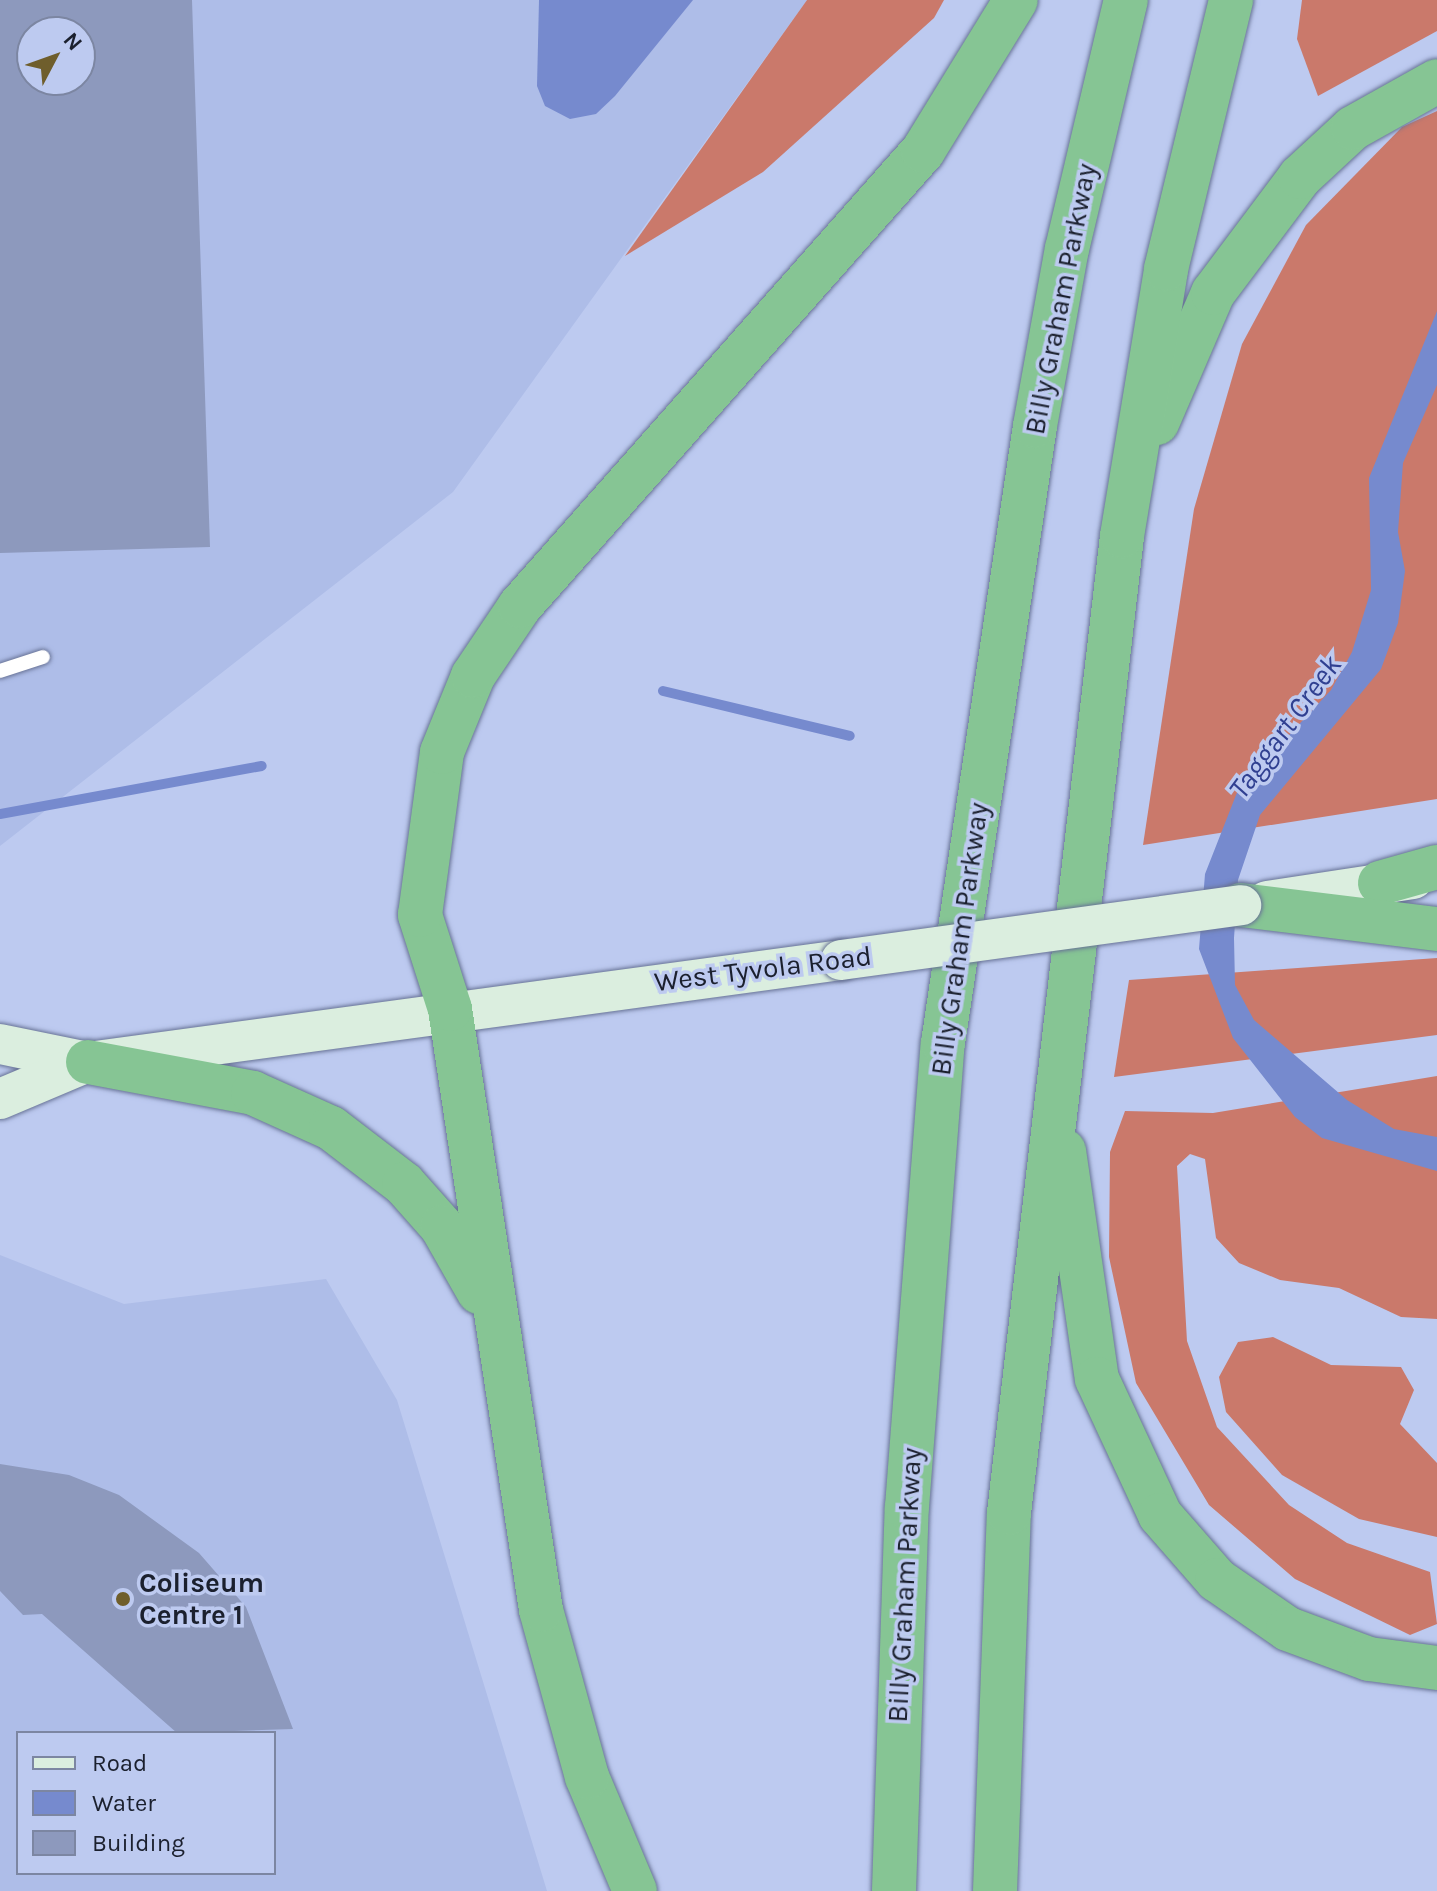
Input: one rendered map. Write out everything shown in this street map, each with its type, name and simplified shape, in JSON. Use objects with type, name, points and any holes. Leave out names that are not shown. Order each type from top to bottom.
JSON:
[{"type":"highway","points":[[635,1891],[558,1683],[494,1327],[450,1009],[420,915],[442,752],[473,676],[520,606],[923,151],[1016,0]]},
{"type":"highway","name":"Billy Graham Parkway","points":[[894,1891],[907,1507],[943,1043],[1043,381],[1126,0]]},
{"type":"highway","points":[[995,1891],[1009,1513],[1055,1089],[1122,536],[1166,269],[1231,0]]},
{"type":"highway","points":[[1122,536],[1148,443],[1233,261],[1329,148],[1396,99],[1437,81]]},
{"type":"highway","points":[[1380,902],[1437,867]]},
{"type":"highway","points":[[1241,905],[1380,902],[1437,929]]},
{"type":"highway","points":[[88,1062],[253,1093],[331,1128],[404,1184],[442,1227],[494,1327]]},
{"type":"highway","points":[[1055,1089],[1097,1379],[1160,1515],[1217,1580],[1288,1629],[1369,1659],[1437,1668]]},
{"type":"main road","points":[[1380,902],[1437,876]]},
{"type":"main road","name":"West Tyvola Road","points":[[0,1099],[88,1062],[450,1009],[1241,905]]},
{"type":"main road","name":"West Tyvola Road","points":[[0,1044],[88,1062]]},
{"type":"lane","points":[[0,671],[43,657]]},
{"type":"shaded area","points":[[0,0],[807,0],[453,492],[0,846]]},
{"type":"shaded area","points":[[807,0],[944,0],[934,18],[763,172],[625,256]]},
{"type":"shaded area","points":[[1302,0],[1437,0],[1437,31],[1318,96],[1297,39]]},
{"type":"shaded area","points":[[1437,111],[1437,799],[1143,845],[1194,509],[1242,344],[1306,225],[1402,127]]},
{"type":"shaded area","points":[[1437,958],[1437,1035],[1114,1077],[1129,980]]},
{"type":"shaded area","points":[[1437,1076],[1437,1319],[1401,1317],[1339,1288],[1280,1280],[1239,1263],[1216,1238],[1205,1159],[1190,1154],[1177,1166],[1187,1341],[1217,1427],[1289,1505],[1347,1543],[1430,1572],[1437,1624],[1410,1635],[1295,1579],[1209,1505],[1136,1383],[1109,1257],[1110,1152],[1125,1111],[1213,1113]]},
{"type":"shaded area","points":[[0,1255],[124,1304],[326,1279],[397,1400],[547,1891],[0,1891]]},
{"type":"shaded area","points":[[1273,1337],[1331,1365],[1401,1367],[1414,1390],[1400,1424],[1437,1463],[1437,1537],[1359,1519],[1282,1475],[1226,1412],[1219,1377],[1238,1342]]},
{"type":"water","points":[[539,0],[693,0],[615,96],[596,114],[570,119],[545,106],[537,86]]},
{"type":"water","points":[[1437,311],[1437,385],[1403,463],[1398,532],[1405,571],[1398,623],[1381,669],[1260,815],[1238,880],[1234,938],[1235,985],[1254,1020],[1347,1100],[1394,1129],[1437,1137],[1437,1171],[1322,1138],[1295,1117],[1233,1038],[1199,949],[1205,874],[1238,790],[1331,690],[1352,652],[1371,590],[1369,478]]},
{"type":"building","points":[[0,0],[192,0],[210,547],[0,553]]},
{"type":"building","name":"Coliseum Centre 1","points":[[0,1464],[69,1475],[119,1495],[199,1553],[246,1607],[293,1729],[175,1731],[42,1614],[23,1615],[0,1591]]},
{"type":"waterway","points":[[663,691],[850,736]]},
{"type":"waterway","points":[[0,814],[262,766]]},
{"type":"place","name":"Coliseum Centre 1","points":[[123,1599]]},
{"type":"water label","name":"Taggart Creek","points":[[1285,727]]}]
